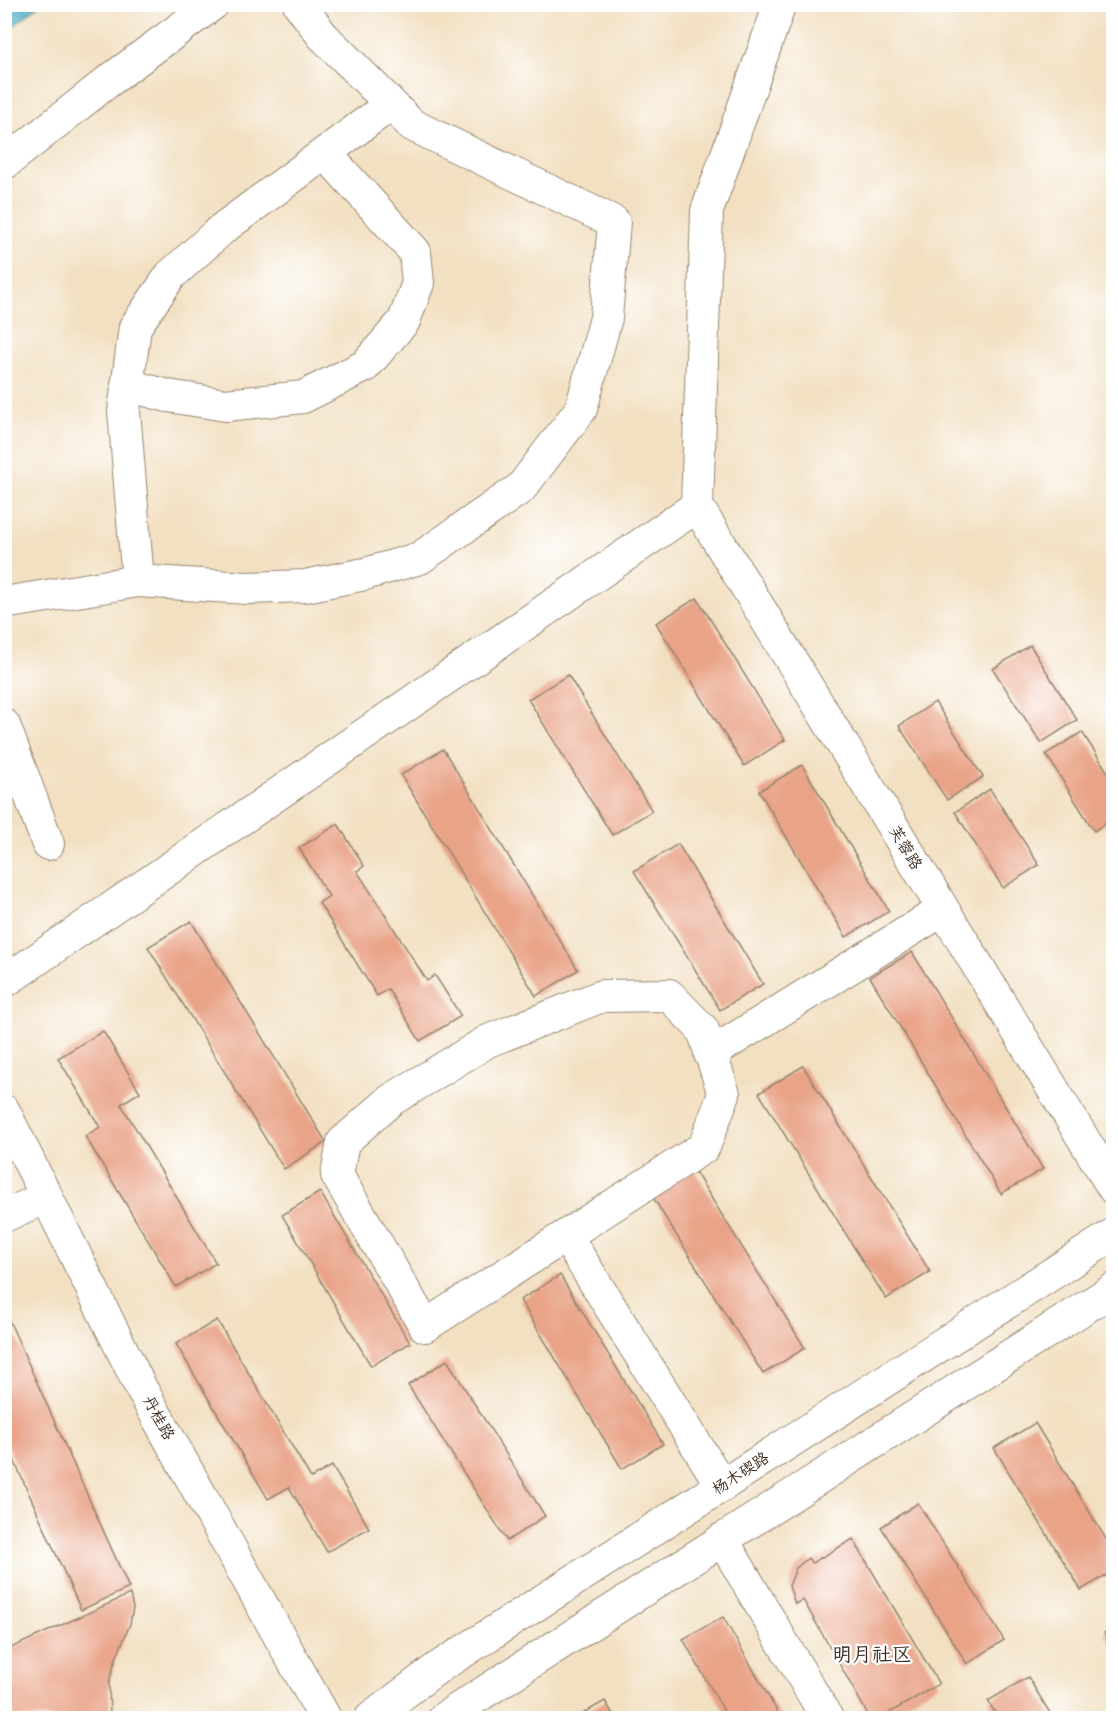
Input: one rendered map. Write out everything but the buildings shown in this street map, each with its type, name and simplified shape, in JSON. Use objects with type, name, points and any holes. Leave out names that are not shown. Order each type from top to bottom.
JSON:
[{"type":"street","points":[[4,164],[106,83],[213,4]]},
{"type":"street","points":[[4,603],[138,581],[247,588],[305,586],[365,574],[420,558],[521,488],[581,409],[606,318],[615,222],[412,125],[322,35],[299,4]]},
{"type":"street","points":[[4,982],[697,506],[706,211],[780,4]]},
{"type":"street","points":[[138,581],[124,411],[135,327],[171,275],[222,229],[383,110]]},
{"type":"street","points":[[128,384],[168,396],[226,405],[303,397],[364,366],[404,321],[418,283],[416,252],[325,153]]},
{"type":"street","name":"芙蓉路","points":[[697,506],[1113,1189]]},
{"type":"street","points":[[4,726],[48,844]]},
{"type":"street","points":[[710,1054],[943,910]]},
{"type":"street","points":[[669,995],[703,1030],[724,1094],[704,1147],[566,1236],[425,1326],[337,1175],[343,1142],[391,1100],[488,1041],[602,996],[669,995]]},
{"type":"street","name":"丹桂路","points":[[4,1111],[141,1388],[325,1719]]},
{"type":"street","points":[[4,1216],[47,1197]]},
{"type":"street","name":"杨木碶路","points":[[371,1719],[436,1669],[1113,1234]]},
{"type":"street","points":[[566,1236],[722,1486]]},
{"type":"street","points":[[444,1719],[1113,1289]]},
{"type":"street","points":[[722,1539],[828,1719]]},
{"type":"water","points":[[5,4],[39,4],[39,5],[5,33]]},
{"type":"district","name":"明月社区","points":[[872,1655]]}]
